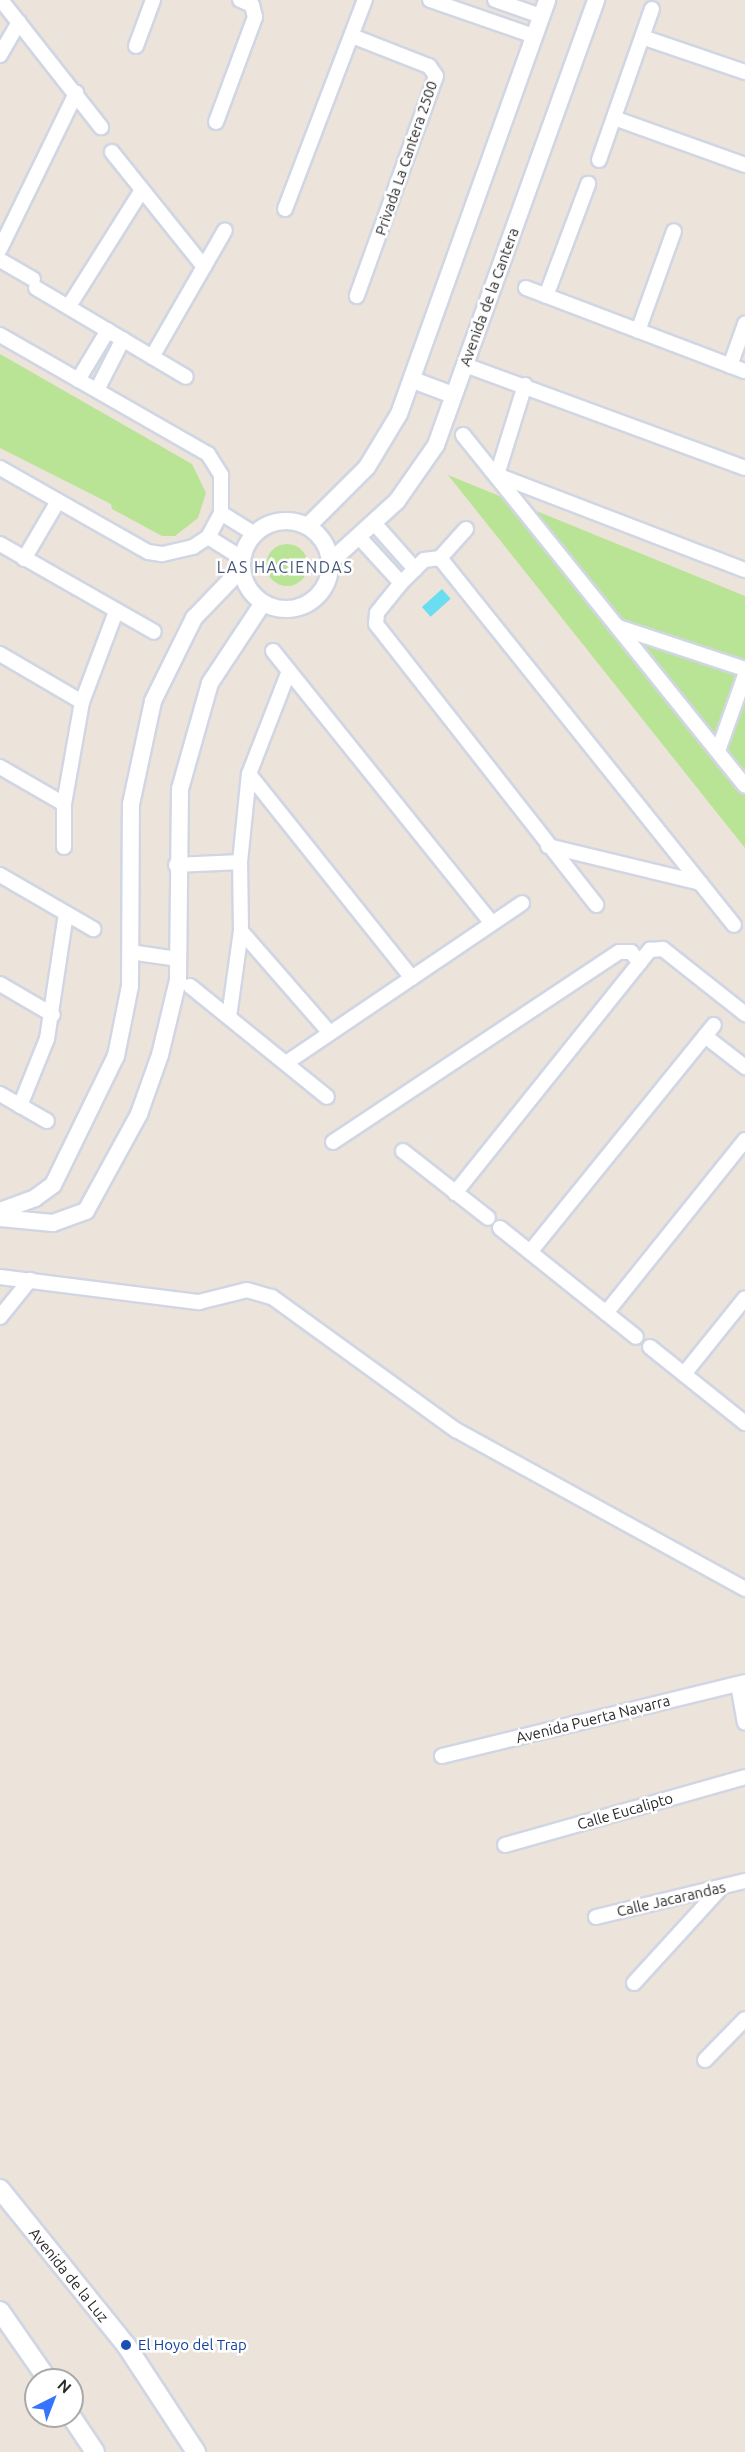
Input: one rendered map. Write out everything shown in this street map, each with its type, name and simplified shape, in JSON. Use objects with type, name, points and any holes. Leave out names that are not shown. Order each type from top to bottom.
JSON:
[{"type":"main road","name":"Avenida de la Luz","points":[[0,2189],[126,2345],[196,2452]]},
{"type":"main road","points":[[0,2311],[40,2368]]},
{"type":"main road","points":[[79,2428],[95,2452]]},
{"type":"street","points":[[1,0],[101,127]]},
{"type":"street","points":[[135,46],[153,0]]},
{"type":"street","points":[[216,122],[255,18],[252,5],[240,0]]},
{"type":"street","points":[[285,209],[365,0]]},
{"type":"street","points":[[430,0],[534,36]]},
{"type":"street","points":[[495,0],[541,16]]},
{"type":"street","points":[[308,526],[367,467],[392,429],[413,380],[547,0]]},
{"type":"street","name":"Avenida de la Cantera","points":[[330,562],[374,523],[425,464],[465,364],[596,0]]},
{"type":"street","points":[[599,160],[645,38],[652,9]]},
{"type":"street","points":[[0,55],[19,22]]},
{"type":"street","name":"Privada La Cantera 2500","points":[[352,36],[429,66],[436,76],[357,296]]},
{"type":"street","points":[[645,38],[745,72]]},
{"type":"street","points":[[0,249],[76,93]]},
{"type":"street","points":[[614,118],[745,165]]},
{"type":"street","points":[[112,152],[204,267]]},
{"type":"street","points":[[546,296],[588,184]]},
{"type":"street","points":[[69,306],[142,190]]},
{"type":"street","points":[[152,357],[225,230]]},
{"type":"street","points":[[638,331],[674,231]]},
{"type":"street","points":[[0,260],[34,284],[186,378]]},
{"type":"street","points":[[526,288],[745,371]]},
{"type":"street","points":[[730,366],[745,324]]},
{"type":"street","points":[[78,380],[108,330]]},
{"type":"street","points":[[0,335],[208,454],[221,475],[221,513],[208,537],[179,551],[148,552],[0,468]]},
{"type":"street","points":[[97,390],[123,339]]},
{"type":"street","points":[[465,364],[745,468]]},
{"type":"street","points":[[413,380],[453,395]]},
{"type":"street","points":[[498,475],[525,385]]},
{"type":"street","points":[[463,435],[498,475],[745,786]]},
{"type":"street","points":[[498,475],[745,570]]},
{"type":"street","points":[[24,559],[58,501]]},
{"type":"street","points":[[221,513],[254,534]]},
{"type":"street","points":[[0,1210],[44,1193],[64,1168],[116,1056],[130,986],[131,804],[153,701],[195,618],[242,564],[254,534],[281,521],[308,526],[323,542],[330,562],[324,588],[303,606],[283,609],[263,603],[252,594],[242,564],[208,537]]},
{"type":"street","points":[[374,523],[415,569]]},
{"type":"street","points":[[466,529],[440,558],[428,558],[415,569],[376,613],[382,636],[596,906]]},
{"type":"street","points":[[359,537],[401,583]]},
{"type":"street","points":[[0,544],[116,614],[154,632]]},
{"type":"street","points":[[440,558],[734,925]]},
{"type":"street","points":[[0,1218],[53,1223],[74,1218],[95,1201],[139,1114],[160,1055],[175,1001],[178,959],[176,865],[180,789],[210,683],[263,603]]},
{"type":"street","points":[[64,847],[64,804],[82,702],[116,614]]},
{"type":"street","points":[[618,627],[745,669]]},
{"type":"street","points":[[273,651],[492,923]]},
{"type":"street","points":[[0,654],[82,702]]},
{"type":"street","points":[[229,1017],[241,931],[240,862],[249,774],[290,671]]},
{"type":"street","points":[[718,751],[745,675]]},
{"type":"street","points":[[0,767],[64,804]]},
{"type":"street","points":[[249,774],[412,978]]},
{"type":"street","points":[[548,846],[701,883]]},
{"type":"street","points":[[176,865],[240,862]]},
{"type":"street","points":[[0,875],[93,929]]},
{"type":"street","points":[[286,1063],[522,903]]},
{"type":"street","points":[[20,1106],[42,1059],[53,1015],[66,913]]},
{"type":"street","points":[[241,931],[330,1033]]},
{"type":"street","points":[[455,1193],[650,950],[663,949],[745,1014]]},
{"type":"street","points":[[130,952],[178,959]]},
{"type":"street","points":[[333,1142],[619,952],[631,952],[640,963]]},
{"type":"street","points":[[0,984],[53,1015]]},
{"type":"street","points":[[190,986],[327,1097]]},
{"type":"street","points":[[530,1252],[710,1030],[745,1065]]},
{"type":"street","points":[[0,1094],[47,1121]]},
{"type":"street","points":[[606,1313],[745,1140]]},
{"type":"street","points":[[403,1151],[488,1218]]},
{"type":"street","points":[[500,1228],[636,1337]]},
{"type":"street","points":[[0,1276],[199,1302],[247,1290],[272,1297],[456,1430],[745,1589]]},
{"type":"street","points":[[0,1317],[30,1280]]},
{"type":"street","points":[[684,1374],[745,1298]]},
{"type":"street","points":[[650,1347],[745,1423]]},
{"type":"street","points":[[741,1683],[745,1722]]},
{"type":"street","name":"Avenida Puerta Navarra","points":[[442,1756],[741,1683]]},
{"type":"street","name":"Calle Eucalipto","points":[[505,1845],[745,1777]]},
{"type":"street","name":"Calle Jacarandas","points":[[596,1917],[719,1890],[745,1881]]},
{"type":"street","points":[[634,1983],[719,1890]]},
{"type":"street","points":[[705,2060],[745,2019]]},
{"type":"green space","points":[[0,354],[192,464],[206,493],[198,518],[175,536],[162,536],[112,509],[111,504],[0,448]]},
{"type":"green space","points":[[448,475],[745,596],[745,848]]},
{"type":"green space","points":[[287,544],[295,545],[302,550],[307,557],[307,573],[302,580],[295,585],[287,586],[279,585],[272,580],[267,573],[266,565],[267,557],[272,550],[279,545]]},
{"type":"water","points":[[442,589],[451,599],[431,617],[422,607]]},
{"type":"place","name":"El Hoyo del Trap","points":[[126,2345]]},
{"type":"district","name":"LAS HACIENDAS","points":[[285,567]]}]
